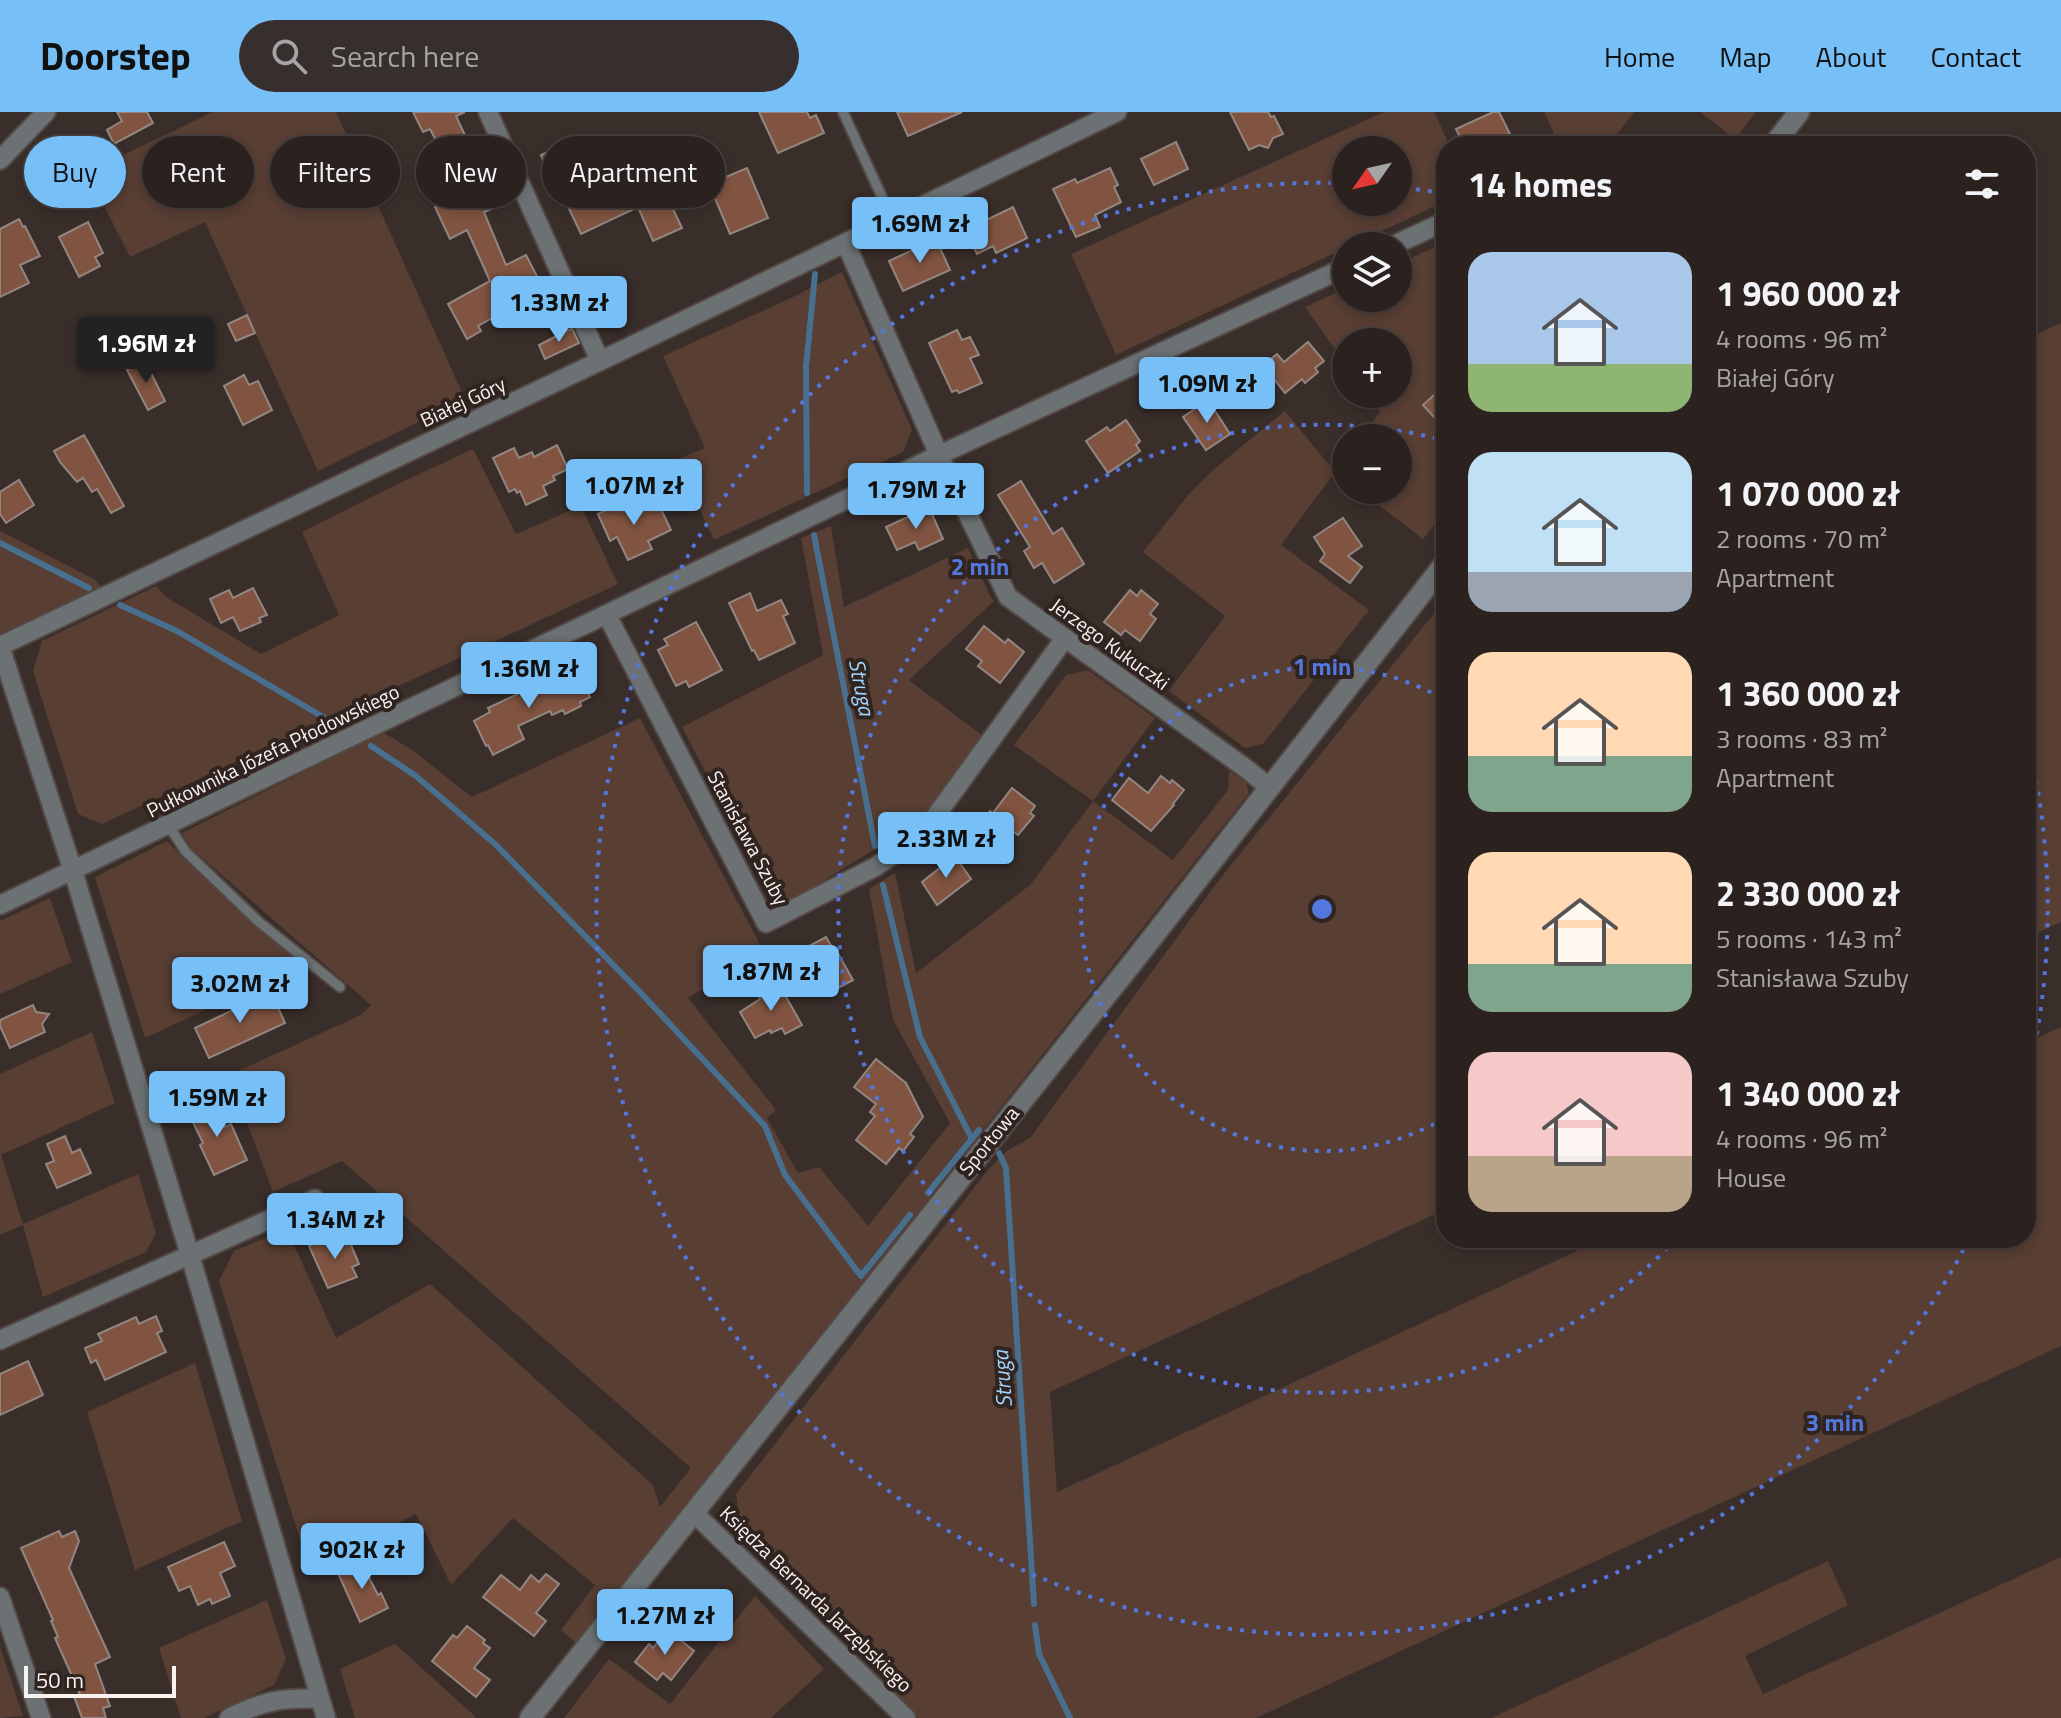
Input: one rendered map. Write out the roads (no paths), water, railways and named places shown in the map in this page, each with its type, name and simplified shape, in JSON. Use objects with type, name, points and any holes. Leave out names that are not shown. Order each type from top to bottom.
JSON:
[{"type":"street","points":[[0,160],[46,112]]},
{"type":"street","points":[[488,112],[600,361]]},
{"type":"street","name":"Białej Góry","points":[[0,646],[1117,112]]},
{"type":"street","points":[[1781,136],[1799,112]]},
{"type":"street","points":[[1412,237],[1436,226]]},
{"type":"street","name":"Jerzego Kukuczki","points":[[846,244],[939,455],[1008,597],[1269,787]]},
{"type":"street","name":"Pułkownika Józefa Płodowskiego","points":[[0,905],[939,455],[1332,273]]},
{"type":"street","name":"Sportowa","points":[[530,1718],[1137,957],[1436,575]]},
{"type":"street","name":"Stanisława Szuby","points":[[607,615],[766,923],[875,867],[909,844],[935,817],[1065,638]]},
{"type":"street","points":[[0,646],[73,871],[190,1255],[326,1718]]},
{"type":"street","points":[[0,1340],[315,1199]]},
{"type":"street","name":"Księdza Bernarda Jarzębskiego","points":[[694,1513],[906,1718]]},
{"type":"street","points":[[0,1597],[41,1718]]},
{"type":"street","points":[[229,1718],[268,1702],[293,1697],[320,1699]]},
{"type":"lane","points":[[843,112],[892,219]]},
{"type":"lane","points":[[168,825],[186,852],[259,922],[340,987]]},
{"type":"waterway","name":"Struga","points":[[807,493],[806,367],[815,274]]},
{"type":"waterway","name":"Struga","points":[[814,535],[875,846]]},
{"type":"waterway","points":[[0,543],[89,588]]},
{"type":"waterway","points":[[120,605],[177,631],[323,717]]},
{"type":"waterway","points":[[371,746],[416,776],[495,844],[765,1126],[785,1175],[861,1276],[910,1215]]},
{"type":"waterway","name":"Struga","points":[[883,885],[920,1037],[972,1139]]},
{"type":"waterway","points":[[928,1193],[979,1130]]},
{"type":"waterway","name":"Struga","points":[[999,1153],[1006,1168],[1034,1604]]},
{"type":"waterway","name":"Struga","points":[[1035,1625],[1039,1654],[1070,1718]]}]
